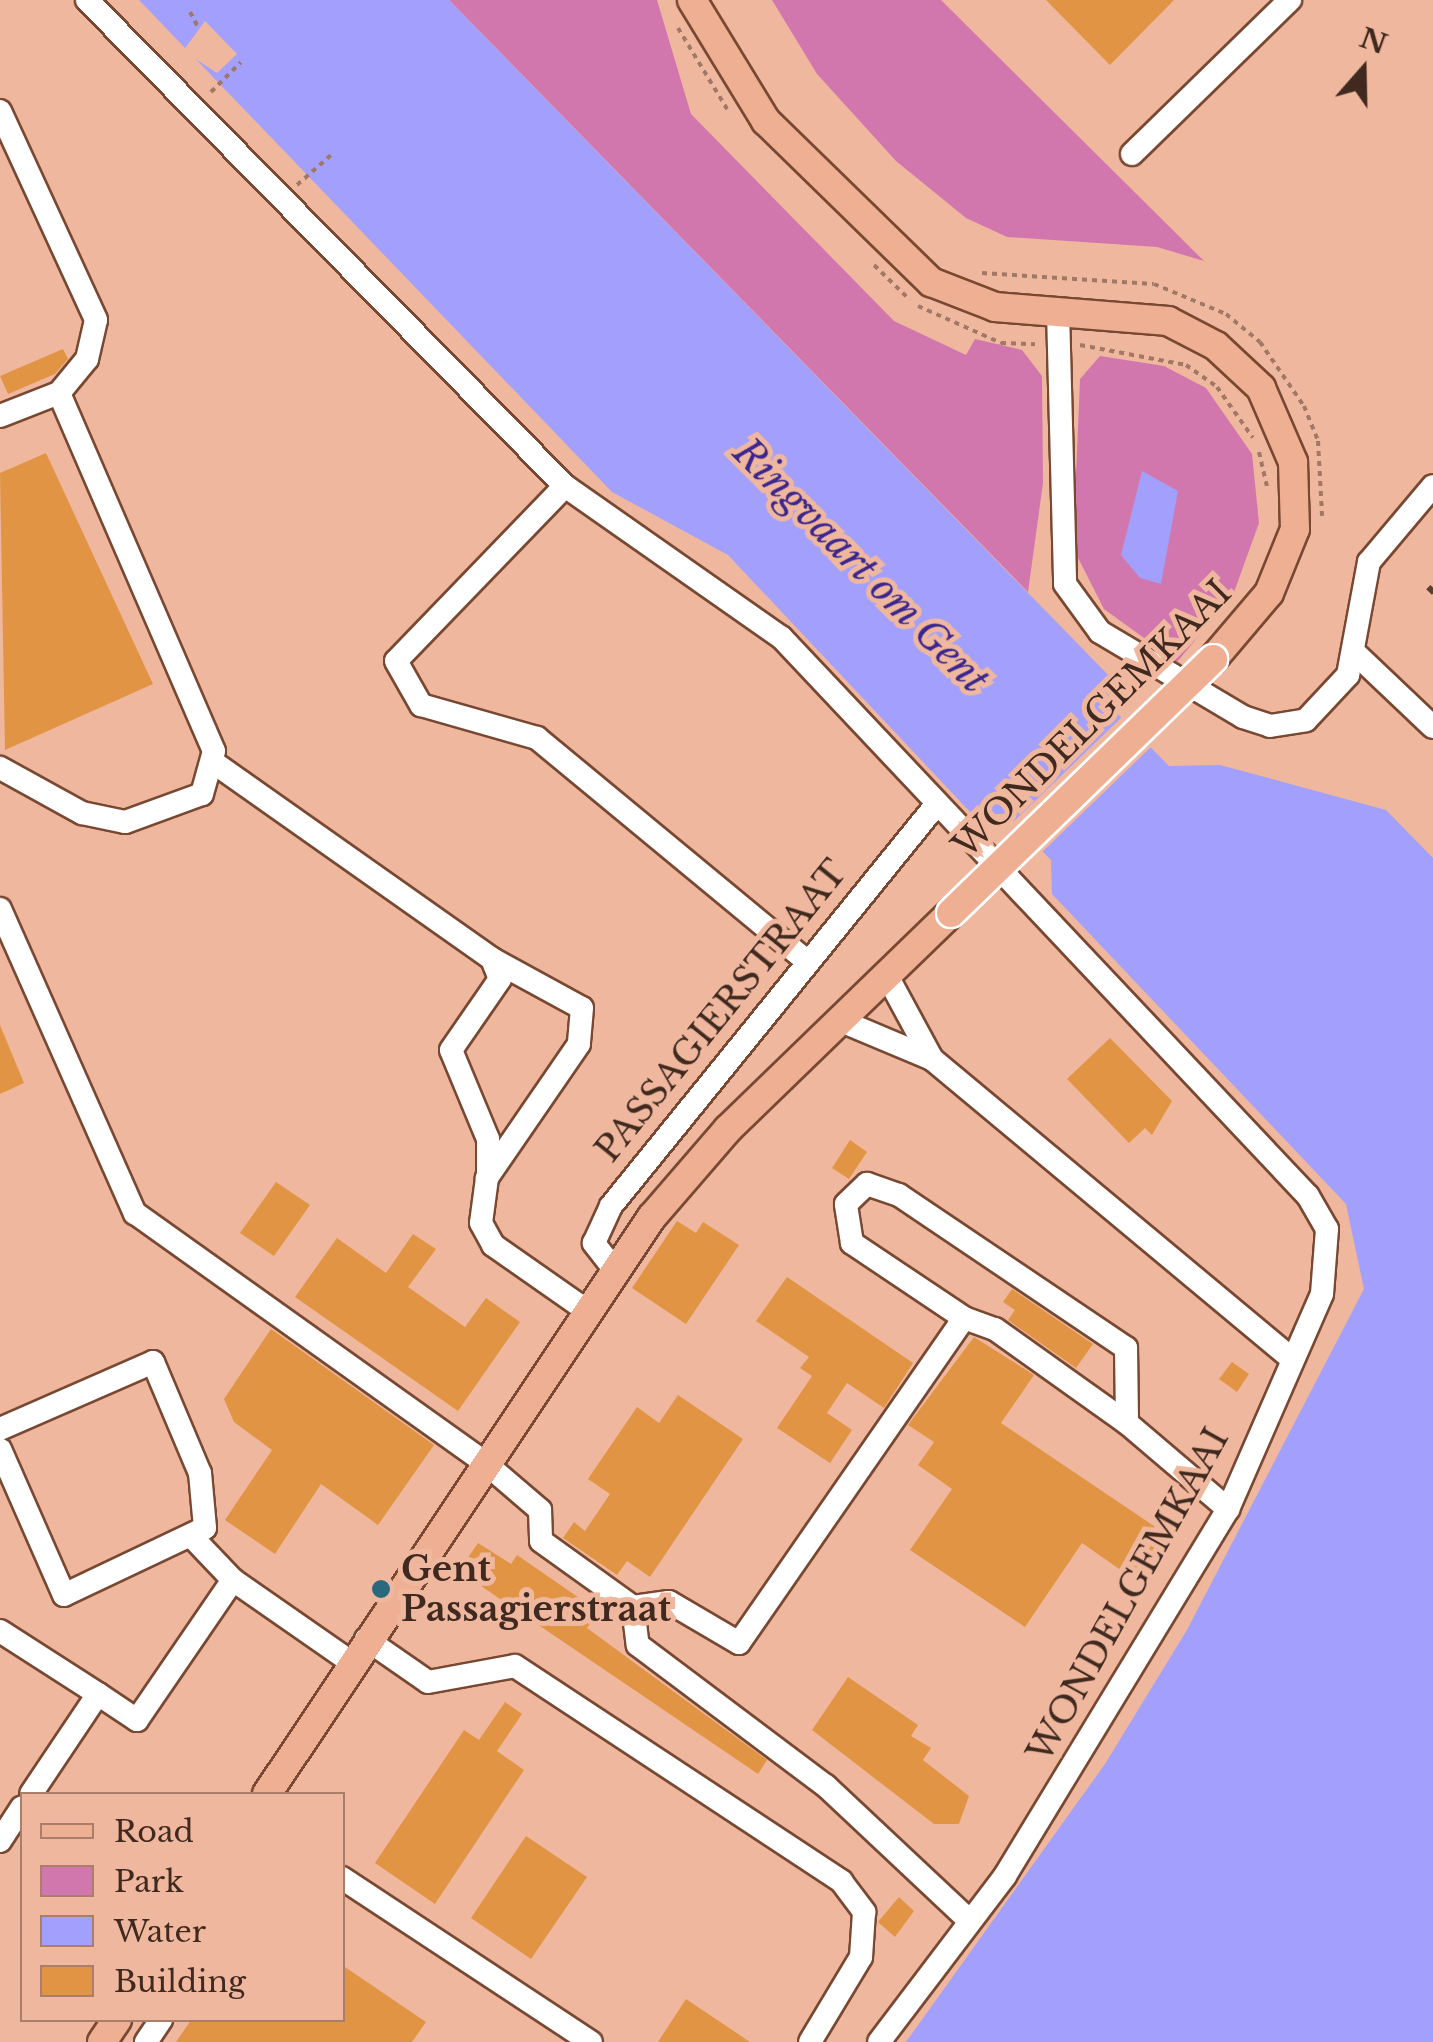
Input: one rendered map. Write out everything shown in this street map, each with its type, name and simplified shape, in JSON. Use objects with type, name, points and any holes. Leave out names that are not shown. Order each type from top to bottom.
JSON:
[{"type":"main road","name":"WONDELGEMKAAI","points":[[268,1792],[586,1310],[691,1170],[886,974],[1212,658],[1261,606],[1290,548],[1297,486],[1276,415],[1241,366],[1192,331],[1143,314],[1058,312],[962,298],[898,258],[749,101],[692,0]]},
{"type":"street","name":"WONDELGEMKAAI","points":[[87,0],[564,486],[734,596],[1308,1196],[1327,1229],[1328,1262],[1228,1509],[1128,1685],[970,1921],[879,2042]]},
{"type":"street","points":[[1132,154],[1290,0]]},
{"type":"street","points":[[0,111],[96,320],[87,360],[60,393],[0,416]]},
{"type":"street","points":[[1058,312],[1059,558],[1078,610],[1100,632],[1270,726],[1320,708],[1356,654],[1370,562],[1433,486]]},
{"type":"street","points":[[60,393],[214,762],[492,958],[582,1008],[579,1044],[488,1178]]},
{"type":"street","points":[[564,486],[396,661],[420,705],[537,738],[804,960]]},
{"type":"street","points":[[1356,654],[1433,726]]},
{"type":"street","points":[[0,768],[82,813],[125,822],[188,803],[214,762]]},
{"type":"street","name":"PASSAGIERSTRAAT","points":[[614,1269],[594,1243],[611,1206],[804,960],[936,805]]},
{"type":"street","points":[[0,909],[134,1213],[484,1462],[540,1510],[541,1541],[634,1607],[669,1602],[739,1643],[964,1318]]},
{"type":"street","points":[[492,958],[500,979],[450,1050],[488,1139],[482,1222],[492,1245],[586,1310]]},
{"type":"street","points":[[886,974],[932,1058]]},
{"type":"street","points":[[840,1020],[932,1058],[1290,1358]]},
{"type":"street","points":[[1127,1423],[1126,1348],[900,1195],[867,1184],[846,1204],[852,1243],[964,1318],[994,1329],[1127,1423],[1228,1509]]},
{"type":"street","points":[[0,1429],[153,1362],[200,1473],[208,1520],[194,1539],[64,1595],[0,1449]]},
{"type":"street","points":[[194,1539],[232,1580],[359,1650],[428,1682],[515,1666],[841,1881],[864,1912],[861,1957],[810,2042]]},
{"type":"street","points":[[0,1631],[137,1720],[232,1580]]},
{"type":"street","points":[[634,1607],[638,1646],[826,1786],[970,1921]]},
{"type":"street","points":[[32,1792],[98,1694]]},
{"type":"street","points":[[0,1841],[20,1810]]},
{"type":"street","points":[[345,1880],[591,2042]]},
{"type":"path","points":[[190,12],[200,29]]},
{"type":"path","points":[[211,92],[241,62]]},
{"type":"path","points":[[294,188],[331,155]]},
{"type":"path","points":[[965,268],[1058,279]]},
{"type":"path","points":[[1058,344],[1152,352],[1217,387],[1258,448],[1267,504]]},
{"type":"green space","points":[[449,0],[657,0],[691,114],[894,321],[966,355],[975,339],[1022,350],[1042,376],[1043,483],[1028,592]]},
{"type":"green space","points":[[772,0],[941,0],[1204,261],[1157,247],[1007,237],[966,218],[896,161],[817,74]]},
{"type":"green space","points":[[1100,356],[1164,366],[1206,388],[1252,454],[1259,523],[1233,595],[1177,662],[1104,609],[1073,548],[1080,379]]},
{"type":"water","name":"Ringvaart om Gent","points":[[139,0],[449,0],[1115,682],[1115,711],[1169,766],[1220,765],[1386,810],[1433,858],[1433,2042],[906,2042],[1105,1764],[1187,1630],[1364,1289],[1346,1204],[1052,894],[1051,860],[1006,814],[972,814],[728,555],[612,492]]},
{"type":"water","points":[[1142,471],[1178,491],[1161,584],[1140,578],[1121,555]]},
{"type":"pier","points":[[205,21],[237,54],[217,73],[183,51]]},
{"type":"pier","points":[[1125,714],[1154,744],[1039,855],[1010,825]]},
{"type":"building","points":[[1046,0],[1174,0],[1110,65]]},
{"type":"building","points":[[63,349],[68,359],[55,374],[8,394],[0,376]]},
{"type":"building","points":[[46,453],[153,684],[5,750],[0,473]]},
{"type":"building","points":[[0,1025],[24,1083],[0,1094]]},
{"type":"building","points":[[1110,1038],[1172,1101],[1152,1135],[1145,1128],[1129,1143],[1067,1079]]},
{"type":"building","points":[[850,1140],[867,1152],[849,1179],[832,1168]]},
{"type":"building","points":[[276,1182],[310,1205],[274,1256],[240,1233]]},
{"type":"building","points":[[677,1221],[696,1233],[703,1222],[739,1245],[686,1324],[632,1288]]},
{"type":"building","points":[[413,1234],[436,1249],[408,1287],[465,1327],[486,1298],[520,1322],[458,1411],[295,1297],[337,1238],[386,1273]]},
{"type":"building","points":[[787,1277],[913,1363],[884,1408],[847,1383],[827,1413],[852,1430],[830,1463],[777,1428],[812,1376],[800,1368],[809,1357],[756,1321]]},
{"type":"building","points":[[1012,1289],[1093,1344],[1076,1368],[1008,1320],[1015,1310],[1003,1302]]},
{"type":"building","points":[[271,1329],[434,1445],[378,1525],[321,1484],[275,1554],[225,1520],[272,1450],[234,1422],[224,1399]]},
{"type":"building","points":[[974,1337],[1034,1375],[1001,1423],[1154,1526],[1158,1546],[1135,1580],[1082,1543],[1025,1627],[910,1550],[952,1489],[918,1465],[934,1442],[908,1425]]},
{"type":"building","points":[[1232,1362],[1249,1374],[1237,1392],[1219,1379]]},
{"type":"building","points":[[678,1395],[743,1439],[650,1577],[627,1561],[617,1575],[563,1538],[574,1522],[585,1531],[610,1494],[588,1479],[637,1407],[659,1423]]},
{"type":"building","points":[[478,1543],[511,1564],[517,1555],[598,1611],[587,1628],[767,1760],[758,1774],[459,1571]]},
{"type":"building","points":[[848,1677],[918,1725],[911,1736],[931,1748],[923,1760],[969,1796],[959,1824],[934,1824],[812,1730]]},
{"type":"building","points":[[505,1702],[522,1714],[497,1751],[524,1770],[435,1904],[375,1863],[464,1730],[479,1740]]},
{"type":"building","points":[[526,1836],[587,1877],[531,1959],[471,1918]]},
{"type":"building","points":[[899,1897],[914,1911],[895,1937],[878,1922]]},
{"type":"building","points":[[345,1967],[426,2022],[412,2042],[176,2042],[190,2022],[345,2022]]},
{"type":"building","points":[[686,1999],[750,2042],[658,2042]]},
{"type":"railway","points":[[1429,592],[1433,588]]},
{"type":"place","name":"Gent Passagierstraat","points":[[381,1589]]}]
